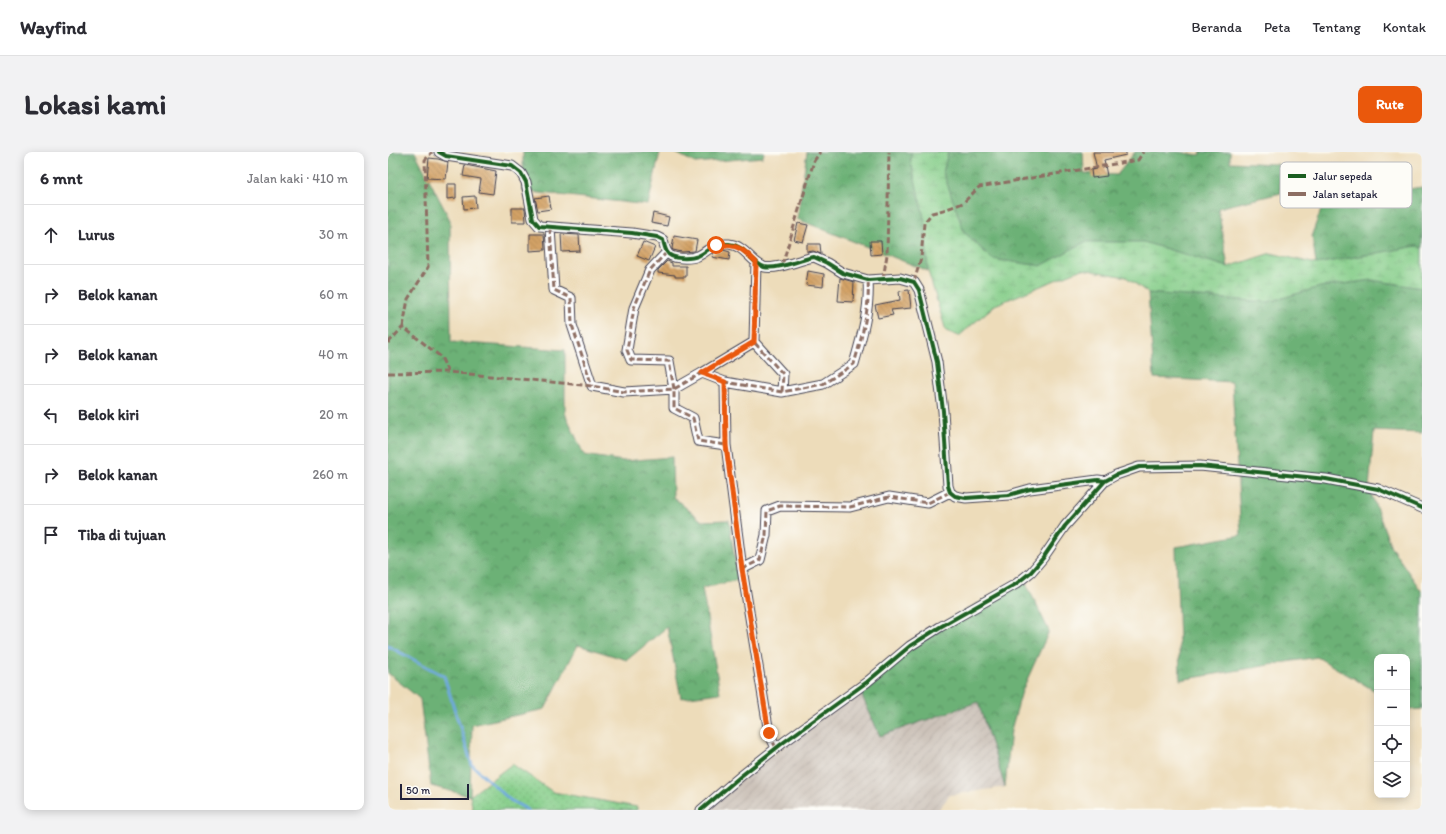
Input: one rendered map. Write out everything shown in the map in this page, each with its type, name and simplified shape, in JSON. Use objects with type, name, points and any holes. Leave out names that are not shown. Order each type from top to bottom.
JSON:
[{"type":"street","points":[[439,152],[446,156],[512,166],[520,173],[526,182],[533,219],[539,226],[632,233],[658,237],[663,240],[667,252],[671,256],[691,258],[699,256],[710,247],[729,244],[737,246],[745,251],[756,262],[764,267],[771,268],[814,258],[827,263],[843,273],[868,280],[900,278],[914,282],[919,290],[937,362],[943,411],[948,486],[950,492],[955,496],[973,498],[1009,495],[1030,490],[1098,480],[1105,481]]},
{"type":"street","points":[[550,228],[554,290],[571,298],[572,325],[592,386],[624,392],[674,389],[754,342]]},
{"type":"street","points":[[667,252],[650,270],[634,308],[627,350],[632,360],[669,361],[674,389],[674,408],[693,418],[698,441],[726,445]]},
{"type":"street","points":[[756,262],[754,342],[783,374],[782,392]]},
{"type":"street","points":[[702,373],[725,382],[782,392],[823,384],[854,364],[866,320],[869,296],[868,280]]},
{"type":"street","points":[[725,382],[726,445],[742,569],[769,733],[776,748]]},
{"type":"street","points":[[701,810],[776,748],[867,682],[910,646],[940,627],[1016,584],[1031,572],[1043,558],[1065,526],[1105,481],[1116,475],[1139,467],[1200,466],[1326,479],[1378,489],[1422,508]]},
{"type":"street","points":[[742,569],[760,560],[766,535],[768,511],[780,506],[850,507],[889,497],[928,503],[950,492]]},
{"type":"shaded area","points":[[859,689],[880,736],[978,702],[1005,787],[950,795],[938,810],[702,810]]},
{"type":"green space","points":[[388,152],[415,152],[450,220],[451,342],[565,350],[565,413],[584,455],[623,461],[672,457],[673,497],[702,521],[729,520],[738,580],[702,588],[720,693],[681,698],[667,627],[627,660],[578,645],[545,709],[472,725],[470,796],[431,786],[420,699],[388,673]]},
{"type":"green space","points":[[523,152],[660,152],[648,205],[523,191]]},
{"type":"green space","points":[[674,152],[764,152],[763,157],[695,163]]},
{"type":"green space","points":[[807,152],[911,152],[911,162],[925,222],[928,271],[797,219]]},
{"type":"green space","points":[[911,152],[948,152],[943,172],[964,232],[992,259],[1041,266],[1085,242],[1143,242],[1228,267],[1271,253],[1316,264],[1417,246],[1422,248],[1422,288],[1372,280],[1320,287],[1268,302],[1148,293],[1126,277],[1082,269],[995,305],[959,336],[946,331],[928,271],[925,222],[911,162]]},
{"type":"green space","points":[[948,152],[1083,152],[1084,173],[1117,175],[1135,152],[1177,152],[1200,155],[1201,152],[1230,152],[1230,162],[1278,164],[1280,193],[1218,208],[1228,267],[1143,242],[1085,242],[1041,266],[992,259],[964,232],[943,172]]},
{"type":"green space","points":[[1422,187],[1422,248],[1417,246],[1316,264],[1312,234],[1322,208],[1412,208],[1412,189]]},
{"type":"green space","points":[[1372,280],[1422,288],[1422,433],[1374,431],[1369,488],[1391,547],[1422,592],[1422,709],[1410,710],[1410,654],[1374,654],[1374,690],[1317,657],[1180,680],[1176,547],[1241,535],[1232,382],[1154,378],[1148,293],[1268,302],[1320,287]]},
{"type":"green space","points":[[1024,579],[1049,631],[1022,691],[1011,730],[1005,787],[978,702],[880,736],[859,689],[936,626]]},
{"type":"green space","points":[[512,764],[553,792],[637,807],[637,810],[473,810],[470,796]]},
{"type":"building","points":[[1093,152],[1126,152],[1126,155],[1104,160],[1107,176],[1092,178],[1091,170],[1097,169]]},
{"type":"building","points":[[429,158],[448,162],[446,179],[427,178]]},
{"type":"building","points":[[465,165],[496,171],[493,194],[479,192],[481,179],[463,176]]},
{"type":"building","points":[[447,184],[456,184],[456,198],[447,199]]},
{"type":"building","points":[[475,196],[476,208],[464,209],[463,197]]},
{"type":"building","points":[[549,196],[551,209],[538,211],[535,198]]},
{"type":"building","points":[[512,208],[525,208],[526,222],[512,222]]},
{"type":"building","points":[[653,213],[669,217],[667,226],[651,223]]},
{"type":"building","points":[[798,223],[808,225],[803,242],[794,240]]},
{"type":"building","points":[[530,234],[544,234],[545,250],[530,251]]},
{"type":"building","points":[[561,234],[579,235],[580,251],[562,252]]},
{"type":"building","points":[[674,236],[697,240],[695,251],[682,252],[673,250]]},
{"type":"building","points":[[870,241],[881,241],[882,254],[871,255]]},
{"type":"building","points":[[643,242],[655,247],[649,261],[637,256]]},
{"type":"building","points":[[807,244],[820,244],[821,254],[813,251],[807,252]]},
{"type":"building","points":[[723,250],[730,252],[729,260],[712,257],[714,252]]},
{"type":"building","points":[[667,261],[672,263],[672,266],[686,266],[686,277],[675,277],[675,275],[658,273],[658,270]]},
{"type":"building","points":[[808,271],[824,274],[823,287],[806,285]]},
{"type":"building","points":[[840,278],[854,282],[853,302],[838,301]]},
{"type":"building","points":[[909,290],[911,308],[891,310],[893,315],[878,318],[875,305],[900,300],[899,291]]},
{"type":"waterway","points":[[388,646],[444,676],[472,765],[510,800],[528,810]]},
{"type":"marked path","points":[[403,327],[408,299],[428,267],[425,160],[432,152]]},
{"type":"marked path","points":[[782,265],[814,161],[820,152]]},
{"type":"marked path","points":[[883,279],[887,255],[889,152]]},
{"type":"marked path","points":[[914,282],[921,258],[924,223],[932,213],[963,203],[979,187],[1138,160],[1143,152]]},
{"type":"marked path","points":[[550,228],[554,290],[571,298],[572,325],[592,386]]},
{"type":"marked path","points":[[667,252],[650,270],[634,308],[627,350],[631,360],[669,361],[674,389],[674,408],[693,418],[698,441],[726,445]]},
{"type":"marked path","points":[[756,262],[754,342],[783,374],[782,392]]},
{"type":"marked path","points":[[776,748],[769,733],[742,569],[726,445],[725,382],[782,392],[823,384],[854,364],[867,312],[868,280]]},
{"type":"marked path","points":[[388,343],[403,327],[441,357],[448,372]]},
{"type":"marked path","points":[[702,373],[754,342]]},
{"type":"marked path","points":[[388,373],[448,372],[592,386],[624,392],[674,389],[702,373],[725,382]]},
{"type":"marked path","points":[[742,569],[760,560],[766,535],[767,511],[780,506],[850,507],[889,497],[928,503],[950,492]]},
{"type":"cycle path","points":[[439,152],[446,156],[512,166],[521,173],[526,182],[533,219],[539,226],[632,233],[657,237],[663,240],[669,255],[677,258],[695,257],[711,247],[729,244],[740,248],[755,262],[764,267],[769,268],[780,266],[814,257],[843,273],[868,280],[900,278],[914,282],[919,290],[937,362],[943,411],[948,486],[950,492],[955,496],[966,498],[1009,495],[1030,489],[1098,480],[1105,481]]},
{"type":"cycle path","points":[[701,810],[784,742],[867,682],[910,646],[940,627],[1016,584],[1031,572],[1043,558],[1065,526],[1105,481],[1116,475],[1139,467],[1200,466],[1326,479],[1378,489],[1422,508]]},
{"type":"route","points":[[716,245],[729,244],[737,246],[745,251],[756,262],[754,342],[702,373],[725,382],[726,445],[742,569],[769,733]]}]
